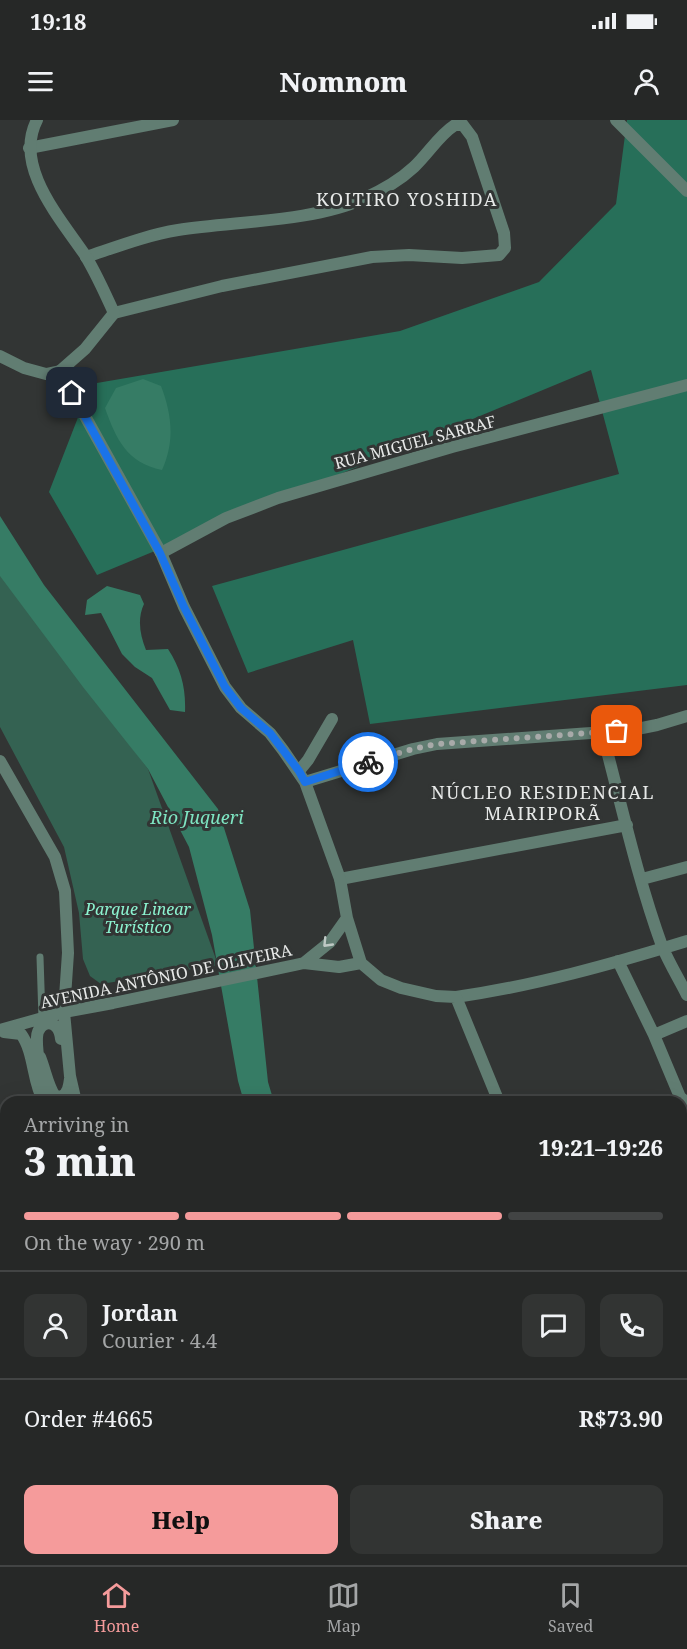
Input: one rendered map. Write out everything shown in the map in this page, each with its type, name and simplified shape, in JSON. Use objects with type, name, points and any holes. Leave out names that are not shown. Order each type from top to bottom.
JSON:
[{"type":"street","points":[[37,120],[30,135],[31,162],[56,213],[86,257],[114,313]]},
{"type":"street","points":[[29,148],[173,120]]},
{"type":"street","points":[[616,120],[687,191]]},
{"type":"street","points":[[0,356],[24,368],[46,374],[60,371],[85,348],[114,313],[222,286],[372,257],[392,254],[462,258],[499,255],[505,248],[504,233],[472,137],[460,124],[452,127],[414,167],[394,183],[361,200],[338,208],[305,214],[176,230],[86,257]]},
{"type":"street","points":[[60,371],[160,553],[184,607],[232,698],[270,733],[302,776],[340,879],[346,918],[361,963],[381,980],[401,988],[436,996],[456,997],[495,991],[618,961],[687,941]]},
{"type":"street","name":"RUA MIGUEL SARRAF","points":[[160,553],[226,518],[278,498],[452,447],[687,385]]},
{"type":"street","points":[[302,776],[437,744],[602,732],[657,725],[687,716]]},
{"type":"street","points":[[302,776],[308,760],[332,719]]},
{"type":"street","points":[[602,732],[663,948],[687,995]]},
{"type":"street","points":[[0,760],[55,857],[65,891],[68,953],[64,1012],[70,1076],[75,1096]]},
{"type":"street","points":[[340,879],[627,825]]},
{"type":"street","points":[[642,879],[687,867]]},
{"type":"street","name":"AVENIDA ANTÔNIO DE OLIVEIRA","points":[[299,964],[330,942],[346,918]]},
{"type":"street","points":[[618,961],[681,1096]]},
{"type":"street","name":"AVENIDA ANTÔNIO DE OLIVEIRA","points":[[0,1031],[64,1012],[299,964],[339,967],[361,963]]},
{"type":"street","points":[[456,997],[497,1096]]},
{"type":"street","points":[[654,1035],[687,1021]]},
{"type":"street","points":[[48,1096],[37,1036],[43,1025],[50,1023],[60,1030],[63,1059],[70,1076],[68,1089],[64,1096]]},
{"type":"street","points":[[0,1031],[21,1034],[26,1041],[40,1096]]},
{"type":"street","points":[[40,1057],[48,1075],[51,1091],[55,1096]]},
{"type":"lane","points":[[40,957],[42,1018]]},
{"type":"green space","name":"Parque Linear Turístico","points":[[0,574],[148,769],[218,965],[101,984],[90,976],[83,959],[79,913],[64,847],[0,727]]},
{"type":"shaded area","points":[[627,120],[687,120],[687,685],[370,724],[353,640],[248,673],[212,586],[619,474],[591,370],[97,575],[49,492],[91,384],[400,331],[539,282],[616,204]]},
{"type":"water","points":[[143,379],[161,386],[168,407],[169,449],[162,470],[140,462],[124,448],[105,408],[116,388]]},
{"type":"water","name":"Rio Juqueri","points":[[0,516],[44,585],[218,809],[250,910],[268,1082],[272,1096],[242,1096],[212,935],[189,847],[148,769],[0,576]]},
{"type":"water","points":[[107,586],[140,595],[144,604],[140,627],[146,650],[168,649],[182,679],[185,712],[170,710],[152,678],[135,667],[122,654],[101,613],[85,615],[87,600]]},
{"type":"way so far","points":[[368,762],[437,744],[617,731]]},
{"type":"district","name":"KOITIRO YOSHIDA","points":[[407,199]]},
{"type":"district","name":"NÚCLEO RESIDENCIAL MAIRIPORÃ","points":[[543,802]]},
{"type":"route","points":[[72,393],[160,553],[184,607],[232,698],[270,733],[305,782],[368,762]]}]
